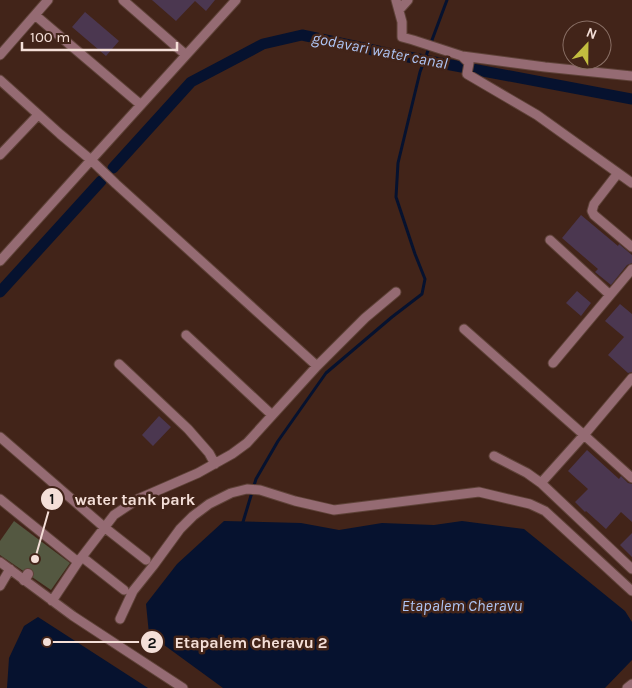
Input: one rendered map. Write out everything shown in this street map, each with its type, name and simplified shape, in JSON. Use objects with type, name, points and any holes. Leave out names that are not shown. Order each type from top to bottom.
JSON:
[{"type":"street","points":[[0,54],[48,0]]},
{"type":"street","points":[[123,0],[186,55]]},
{"type":"street","points":[[0,261],[236,0]]},
{"type":"street","points":[[396,0],[402,22],[402,38],[462,56],[632,76]]},
{"type":"street","points":[[399,10],[408,0]]},
{"type":"street","points":[[35,15],[141,106]]},
{"type":"street","points":[[462,56],[469,63],[467,74],[537,115],[632,183]]},
{"type":"street","points":[[0,80],[91,160],[317,366]]},
{"type":"street","points":[[0,156],[38,115]]},
{"type":"street","points":[[618,173],[594,204],[592,211],[594,215],[632,247]]},
{"type":"street","points":[[550,240],[610,295]]},
{"type":"street","points":[[553,363],[632,269]]},
{"type":"street","points":[[52,601],[80,559],[114,515],[138,498],[198,473],[232,454],[247,443],[317,366],[365,318],[396,292]]},
{"type":"street","points":[[464,329],[632,478]]},
{"type":"street","points":[[186,335],[272,415]]},
{"type":"street","points":[[119,364],[188,429],[209,453],[215,464]]},
{"type":"street","points":[[541,483],[632,378]]},
{"type":"street","points":[[0,437],[104,527],[146,560]]},
{"type":"street","points":[[494,456],[526,472],[541,483],[631,565]]},
{"type":"street","points":[[120,619],[133,591],[180,529],[209,504],[231,493],[247,488],[260,490],[295,502],[334,510],[479,492],[530,504],[545,511],[632,592]]},
{"type":"street","points":[[0,499],[124,590]]},
{"type":"street","points":[[0,562],[26,577],[52,601],[73,616],[183,688]]},
{"type":"street","points":[[0,586],[10,569]]},
{"type":"street","points":[[627,688],[632,684]]},
{"type":"green space","points":[[14,521],[70,563],[51,590],[0,555],[0,541]]},
{"type":"water","name":"Etapalem Cheravu","points":[[224,521],[301,523],[339,530],[382,523],[434,525],[462,521],[524,529],[625,611],[632,622],[632,660],[605,688],[223,688],[149,634],[146,604],[177,564]]},
{"type":"water","points":[[38,617],[148,688],[7,688],[9,658],[24,626]]},
{"type":"building","points":[[152,0],[215,0],[206,11],[195,1],[176,21]]},
{"type":"building","points":[[85,12],[119,41],[106,56],[72,27]]},
{"type":"building","points":[[581,215],[618,246],[619,244],[632,255],[632,263],[627,265],[611,285],[595,272],[598,269],[562,238]]},
{"type":"building","points":[[577,291],[591,303],[581,316],[566,303]]},
{"type":"building","points":[[620,304],[632,314],[632,372],[628,373],[608,355],[624,337],[605,321]]},
{"type":"building","points":[[159,416],[171,427],[153,446],[142,435]]},
{"type":"building","points":[[587,450],[619,479],[621,476],[628,483],[632,484],[632,522],[621,512],[606,529],[575,502],[588,489],[568,471]]},
{"type":"building","points":[[632,533],[632,557],[620,545]]},
{"type":"waterway","points":[[243,522],[256,479],[278,441],[326,373],[422,294],[425,279],[396,197],[398,163],[420,72],[447,0]]},
{"type":"waterway","name":"godavari water canal","points":[[113,168],[191,82],[263,44],[302,35],[632,99]]},
{"type":"waterway","points":[[0,292],[101,181]]},
{"type":"place","name":"water tank park","points":[[35,559]]},
{"type":"place","name":"Etapalem Cheravu 2","points":[[47,642]]}]
